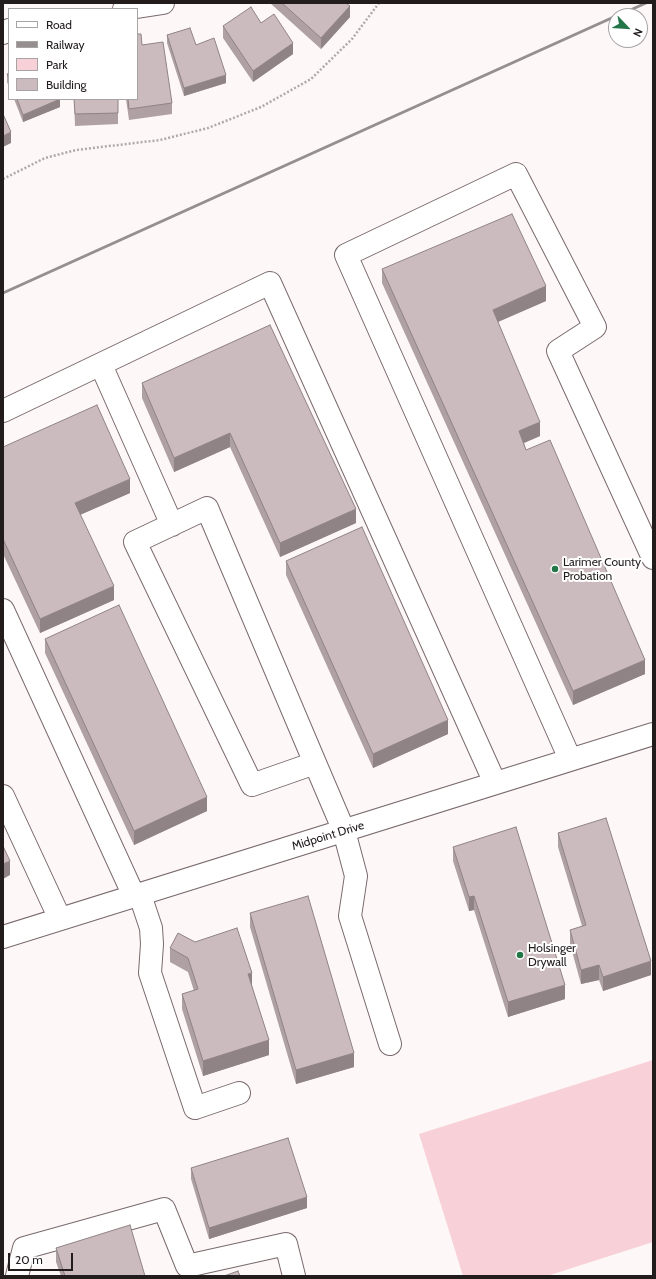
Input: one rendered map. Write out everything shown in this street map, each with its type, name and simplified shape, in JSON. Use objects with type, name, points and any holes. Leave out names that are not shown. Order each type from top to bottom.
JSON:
[{"type":"street","points":[[130,8],[163,3]]},
{"type":"street","points":[[570,759],[346,255],[516,174],[595,327],[558,351],[653,558]]},
{"type":"street","points":[[3,411],[101,365],[270,282],[495,783]]},
{"type":"street","points":[[101,365],[172,525]]},
{"type":"street","points":[[315,763],[252,785],[136,542],[207,508],[344,831],[356,876],[350,916],[390,1044]]},
{"type":"street","points":[[3,610],[137,895],[151,928],[152,944],[150,972],[195,1108],[239,1093]]},
{"type":"street","name":"Midpoint Drive","points":[[3,937],[653,734]]},
{"type":"street","points":[[3,796],[60,919]]},
{"type":"street","points":[[17,1276],[24,1248],[164,1209],[187,1266],[286,1244],[294,1276]]},
{"type":"path","points":[[3,179],[45,158],[76,150],[160,140],[208,128],[261,107],[311,79],[352,39],[379,3]]},
{"type":"green space","points":[[653,1060],[653,1242],[547,1276],[463,1276],[419,1134]]},
{"type":"building","points":[[282,3],[346,3],[350,6],[321,38]]},
{"type":"building","points":[[251,7],[261,23],[274,14],[293,43],[253,71],[223,26]]},
{"type":"building","points":[[190,28],[196,45],[214,38],[226,75],[184,88],[167,35]]},
{"type":"building","points":[[138,34],[141,34],[142,45],[163,42],[172,103],[129,109],[128,100],[138,100]]},
{"type":"building","points":[[17,100],[58,100],[23,115]]},
{"type":"building","points":[[74,100],[118,100],[118,113],[75,114]]},
{"type":"building","points":[[3,114],[11,132],[3,136]]},
{"type":"building","name":"Larimer County Probation","points":[[512,214],[546,286],[493,310],[540,422],[519,431],[526,450],[550,440],[645,660],[573,691],[382,269]]},
{"type":"building","points":[[270,325],[356,509],[280,543],[230,433],[174,458],[142,383]]},
{"type":"building","points":[[97,405],[130,479],[75,503],[114,586],[40,619],[3,539],[3,447]]},
{"type":"building","points":[[362,527],[448,720],[373,754],[286,561]]},
{"type":"building","points":[[119,605],[207,797],[134,831],[45,639]]},
{"type":"building","points":[[606,818],[651,961],[603,977],[599,965],[581,970],[570,930],[586,925],[558,833]]},
{"type":"building","name":"Holsinger Drywall","points":[[516,827],[565,985],[508,1002],[474,896],[469,897],[453,847]]},
{"type":"building","points":[[3,846],[10,861],[3,864]]},
{"type":"building","points":[[308,896],[354,1053],[296,1070],[250,913]]},
{"type":"building","points":[[237,928],[252,973],[248,974],[269,1040],[203,1061],[182,994],[198,989],[188,958],[170,948],[178,933],[195,942]]},
{"type":"building","points":[[288,1138],[307,1197],[209,1228],[191,1168]]},
{"type":"building","points":[[130,1225],[145,1276],[65,1276],[56,1248]]},
{"type":"building","points":[[238,1271],[240,1276],[224,1276]]},
{"type":"railway","points":[[635,8],[646,3]]},
{"type":"railway","points":[[3,293],[608,20]]},
{"type":"place","name":"Larimer County Probation","points":[[555,569]]},
{"type":"place","name":"Holsinger Drywall","points":[[520,955]]}]
